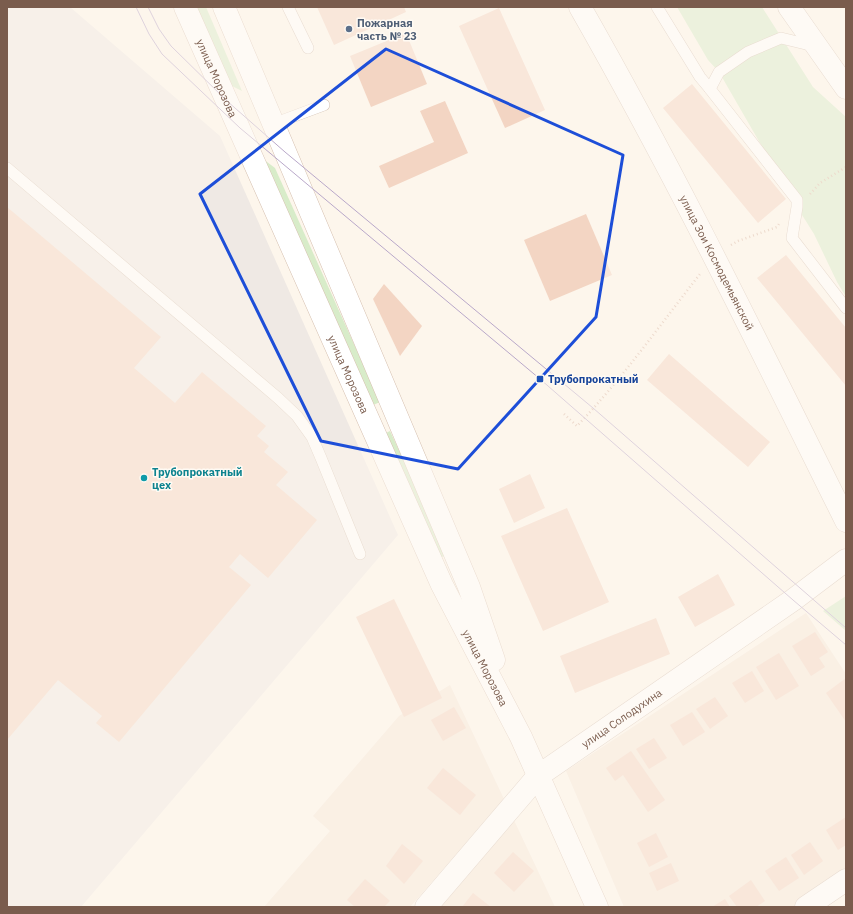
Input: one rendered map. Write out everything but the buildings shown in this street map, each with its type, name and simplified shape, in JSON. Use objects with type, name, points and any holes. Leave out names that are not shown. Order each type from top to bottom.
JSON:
[{"type":"main road","name":"улица Морозова","points":[[185,7],[442,585],[521,737],[597,907]]},
{"type":"main road","name":"улица Морозова","points":[[224,7],[469,587],[521,737]]},
{"type":"main road","name":"улица Зои Космодемьянской","points":[[580,7],[656,144],[714,256],[846,521]]},
{"type":"main road","points":[[789,7],[846,88]]},
{"type":"main road","name":"улица Солодухина","points":[[426,907],[538,776],[793,600],[846,560]]},
{"type":"main road","points":[[806,907],[846,880]]},
{"type":"lane","points":[[288,7],[308,48]]},
{"type":"lane","points":[[657,7],[700,77],[797,200],[792,238],[846,308]]},
{"type":"lane","points":[[710,89],[719,72],[748,52],[781,38],[817,46]]},
{"type":"lane","points":[[274,124],[324,105]]},
{"type":"lane","points":[[7,168],[272,392],[296,416],[312,437],[360,554]]},
{"type":"path","points":[[564,414],[577,426],[585,418],[623,373],[714,256],[738,241],[777,227],[820,183],[846,167]]},
{"type":"highlighted area","points":[[386,49],[623,155],[596,317],[458,469],[321,441],[200,194]]},
{"type":"shaded area","points":[[7,7],[70,7],[220,136],[398,535],[81,907],[7,907]]},
{"type":"shaded area","points":[[806,613],[846,674],[846,872],[793,907],[624,907],[566,771]]},
{"type":"shaded area","points":[[450,685],[504,799],[410,907],[264,907],[330,831],[313,816],[399,716]]},
{"type":"shaded area","points":[[512,816],[555,907],[435,907]]},
{"type":"green space","points":[[194,7],[206,7],[242,91],[230,85]]},
{"type":"green space","points":[[677,7],[762,7],[813,87],[846,117],[846,297],[837,282],[814,234],[719,72],[708,60]]},
{"type":"green space","points":[[263,159],[275,168],[380,402],[371,406]]},
{"type":"green space","points":[[390,431],[445,550],[445,556],[439,557],[382,435]]},
{"type":"green space","points":[[846,596],[846,631],[823,611]]},
{"type":"tram line","points":[[136,7],[149,34],[162,54],[240,128],[540,379],[846,645]]},
{"type":"tram line","points":[[148,7],[159,29],[171,46],[227,101],[285,152],[593,408],[846,628]]},
{"type":"place","name":"Пожарная часть № 23","points":[[349,29]]},
{"type":"place","name":"Трубопрокатный","points":[[540,379]]},
{"type":"place","name":"Трубопрокатный цех","points":[[144,478]]}]
